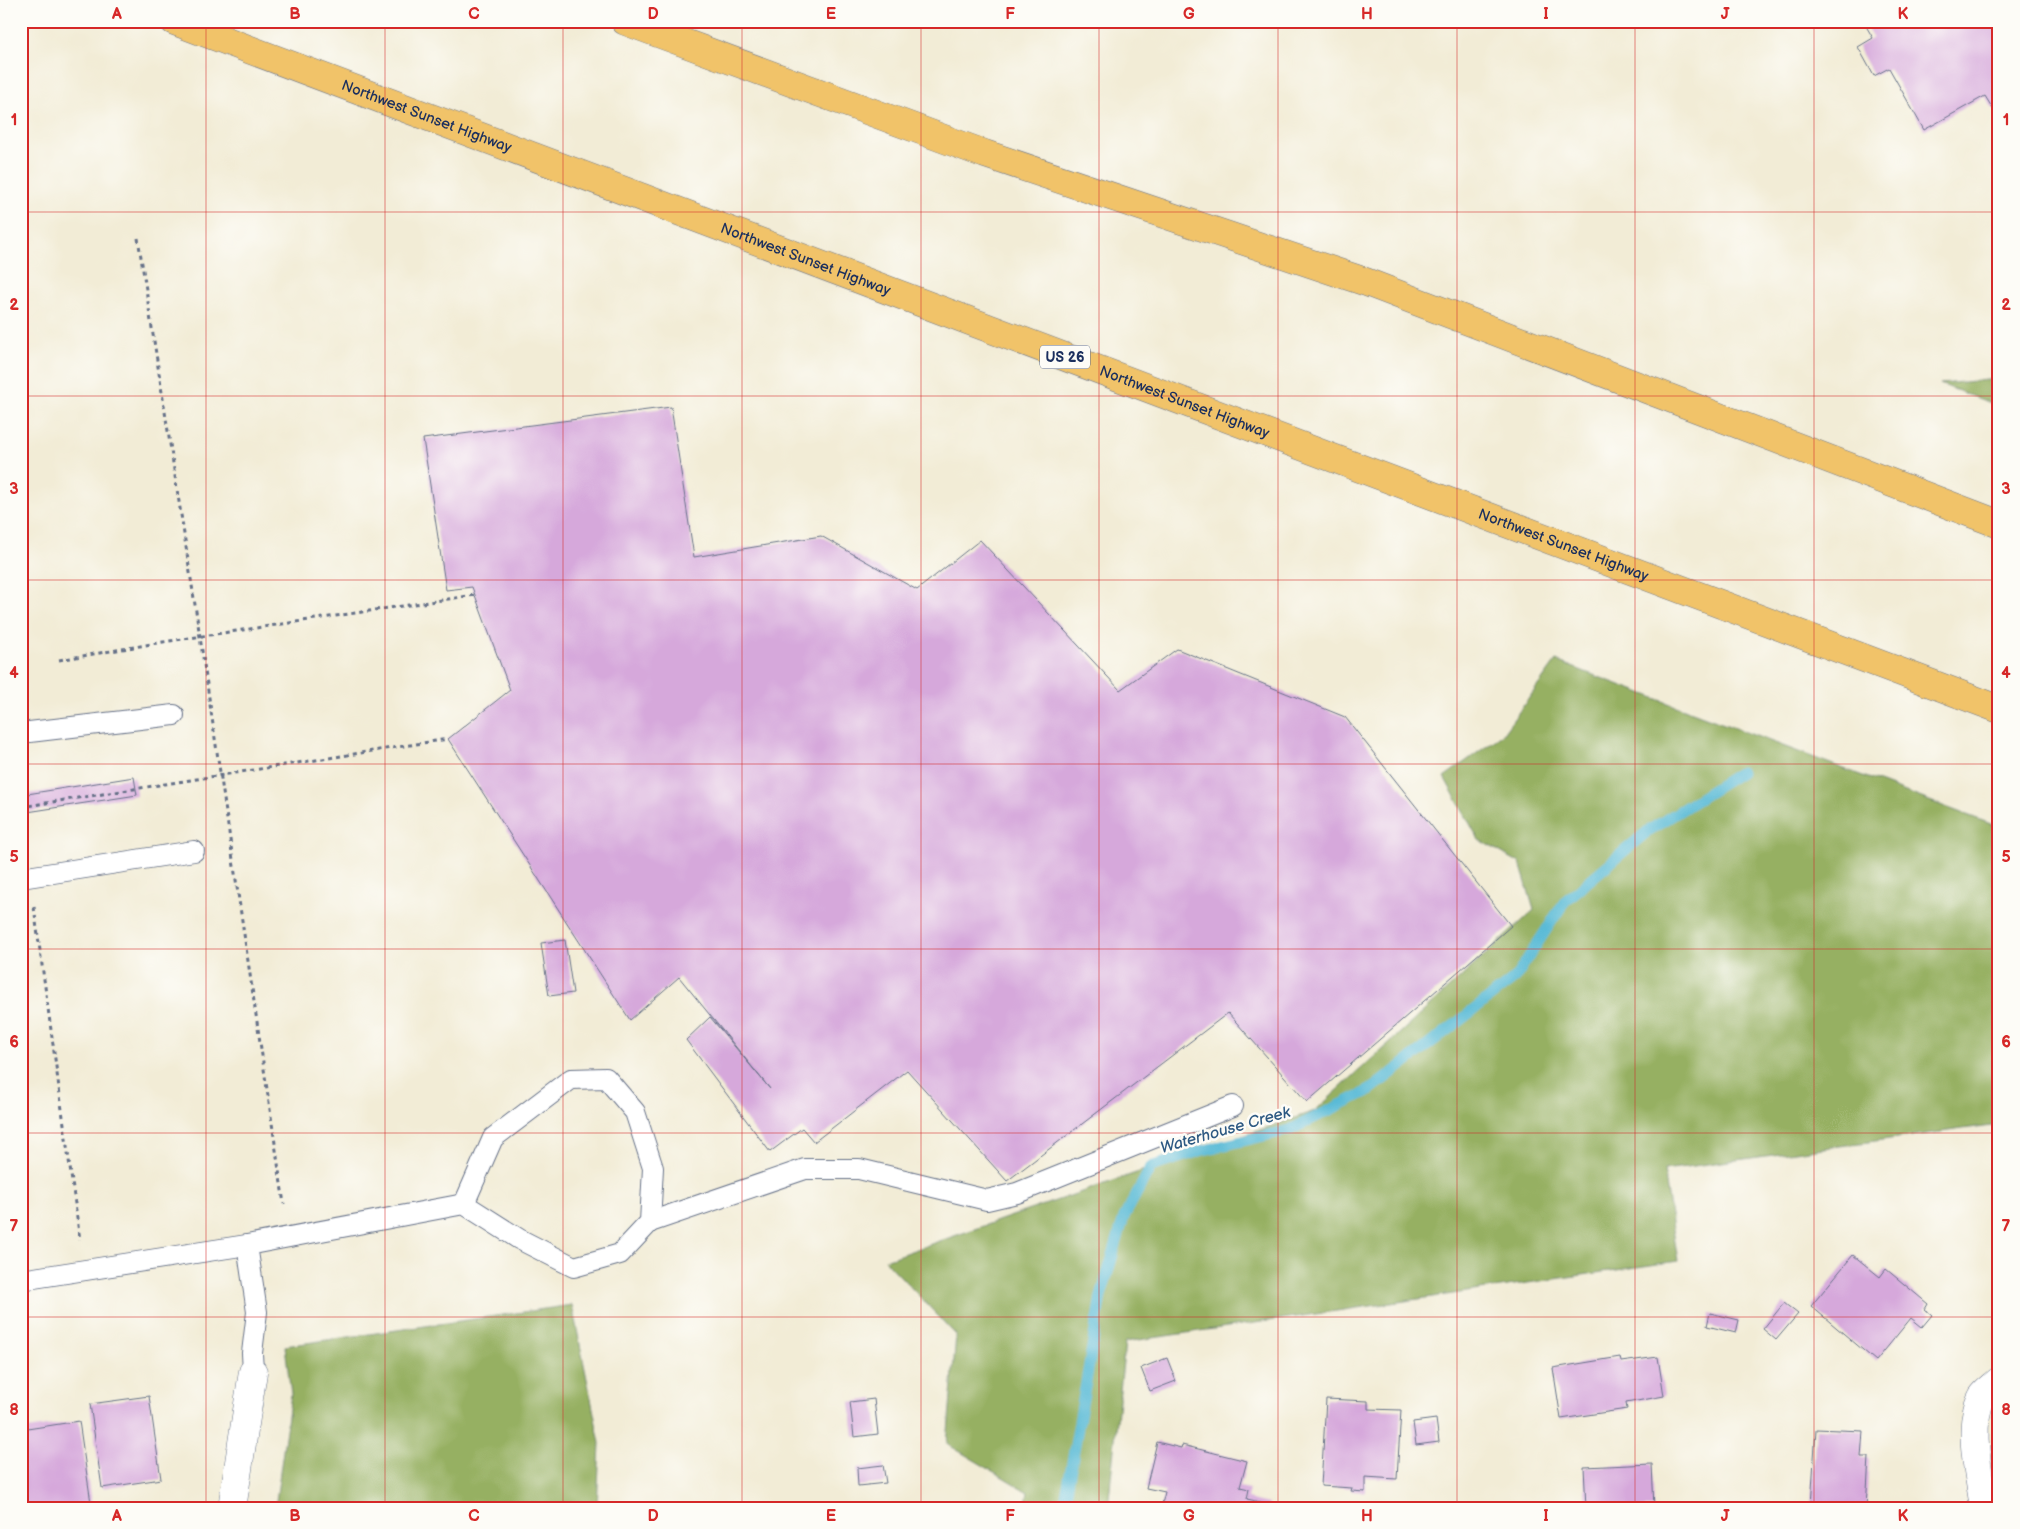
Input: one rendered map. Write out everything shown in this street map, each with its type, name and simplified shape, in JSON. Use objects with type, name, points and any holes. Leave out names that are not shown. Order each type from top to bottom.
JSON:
[{"type":"highway","name":"Northwest Sunset Highway","points":[[174,21],[1999,709]]},
{"type":"highway","points":[[625,21],[985,154],[1366,282],[1999,524]]},
{"type":"street","points":[[232,1508],[253,1372]]},
{"type":"street","points":[[1984,1508],[1975,1446],[1975,1419],[1991,1388]]},
{"type":"lane","points":[[21,733],[174,715]]},
{"type":"lane","points":[[26,878],[194,851]]},
{"type":"lane","points":[[464,1204],[493,1138],[571,1079],[606,1078],[635,1112],[653,1168],[650,1222]]},
{"type":"lane","points":[[21,1280],[247,1245],[464,1204],[519,1239],[574,1267],[620,1254],[650,1222],[805,1170],[859,1169],[987,1200],[1016,1193],[1233,1106]]},
{"type":"lane","points":[[247,1245],[257,1312],[252,1353],[253,1372]]},
{"type":"path","points":[[138,238],[200,637],[284,1204]]},
{"type":"path","points":[[58,660],[476,595]]},
{"type":"path","points":[[21,807],[448,739]]},
{"type":"path","points":[[21,823],[26,878],[84,1271]]},
{"type":"green space","points":[[1999,379],[1999,406],[1940,384]]},
{"type":"green space","points":[[1556,661],[1999,827],[1999,1124],[1664,1170],[1678,1261],[1125,1342],[1108,1508],[1025,1508],[1028,1492],[947,1444],[956,1335],[885,1260],[1315,1111],[1534,910],[1520,863],[1479,840],[1444,777],[1502,735]]},
{"type":"green space","points":[[572,1305],[600,1443],[597,1508],[275,1508],[291,1394],[285,1346]]},
{"type":"building","points":[[1863,21],[1999,21],[1999,105],[1993,109],[1985,96],[1924,130],[1889,68],[1874,76],[1858,47],[1873,38]]},
{"type":"building","points":[[671,407],[694,557],[821,536],[917,590],[980,540],[1120,690],[1177,649],[1345,717],[1511,926],[1307,1102],[1228,1013],[1007,1181],[907,1070],[814,1142],[802,1128],[770,1152],[686,1040],[710,1017],[770,1089],[679,977],[630,1020],[448,739],[510,690],[472,587],[446,590],[423,439]]},
{"type":"building","points":[[134,777],[137,795],[21,813],[21,795]]},
{"type":"building","points":[[565,940],[573,993],[549,996],[541,943]]},
{"type":"building","points":[[1853,1255],[1880,1277],[1886,1269],[1928,1304],[1925,1309],[1932,1315],[1922,1327],[1911,1318],[1876,1361],[1811,1306]]},
{"type":"building","points":[[1784,1303],[1798,1314],[1776,1340],[1763,1329]]},
{"type":"building","points":[[1710,1313],[1739,1320],[1736,1333],[1707,1326]]},
{"type":"building","points":[[1620,1357],[1621,1362],[1658,1357],[1664,1396],[1626,1403],[1627,1409],[1561,1419],[1553,1368]]},
{"type":"building","points":[[1167,1358],[1176,1381],[1150,1391],[1141,1368]]},
{"type":"building","points":[[149,1396],[161,1479],[102,1488],[90,1404]]},
{"type":"building","points":[[874,1399],[878,1434],[854,1437],[850,1402]]},
{"type":"building","points":[[1326,1399],[1368,1401],[1368,1409],[1401,1410],[1397,1479],[1365,1477],[1365,1492],[1351,1491],[1352,1488],[1321,1486]]},
{"type":"building","points":[[1436,1419],[1439,1442],[1416,1445],[1413,1422]]},
{"type":"building","points":[[79,1421],[91,1503],[58,1508],[21,1508],[21,1430]]},
{"type":"building","points":[[1816,1429],[1863,1431],[1861,1457],[1869,1457],[1866,1508],[1811,1505]]},
{"type":"building","points":[[1157,1442],[1181,1448],[1182,1445],[1247,1461],[1240,1487],[1249,1489],[1247,1499],[1269,1504],[1268,1508],[1161,1508],[1165,1492],[1146,1488]]},
{"type":"building","points":[[1652,1464],[1654,1508],[1586,1508],[1584,1467]]},
{"type":"building","points":[[883,1465],[886,1483],[858,1486],[857,1468]]},
{"type":"waterway","name":"Waterhouse Creek","points":[[1064,1508],[1101,1296],[1124,1217],[1151,1167],[1200,1151],[1290,1130],[1370,1090],[1515,978],[1565,901],[1648,831],[1741,772]]}]
